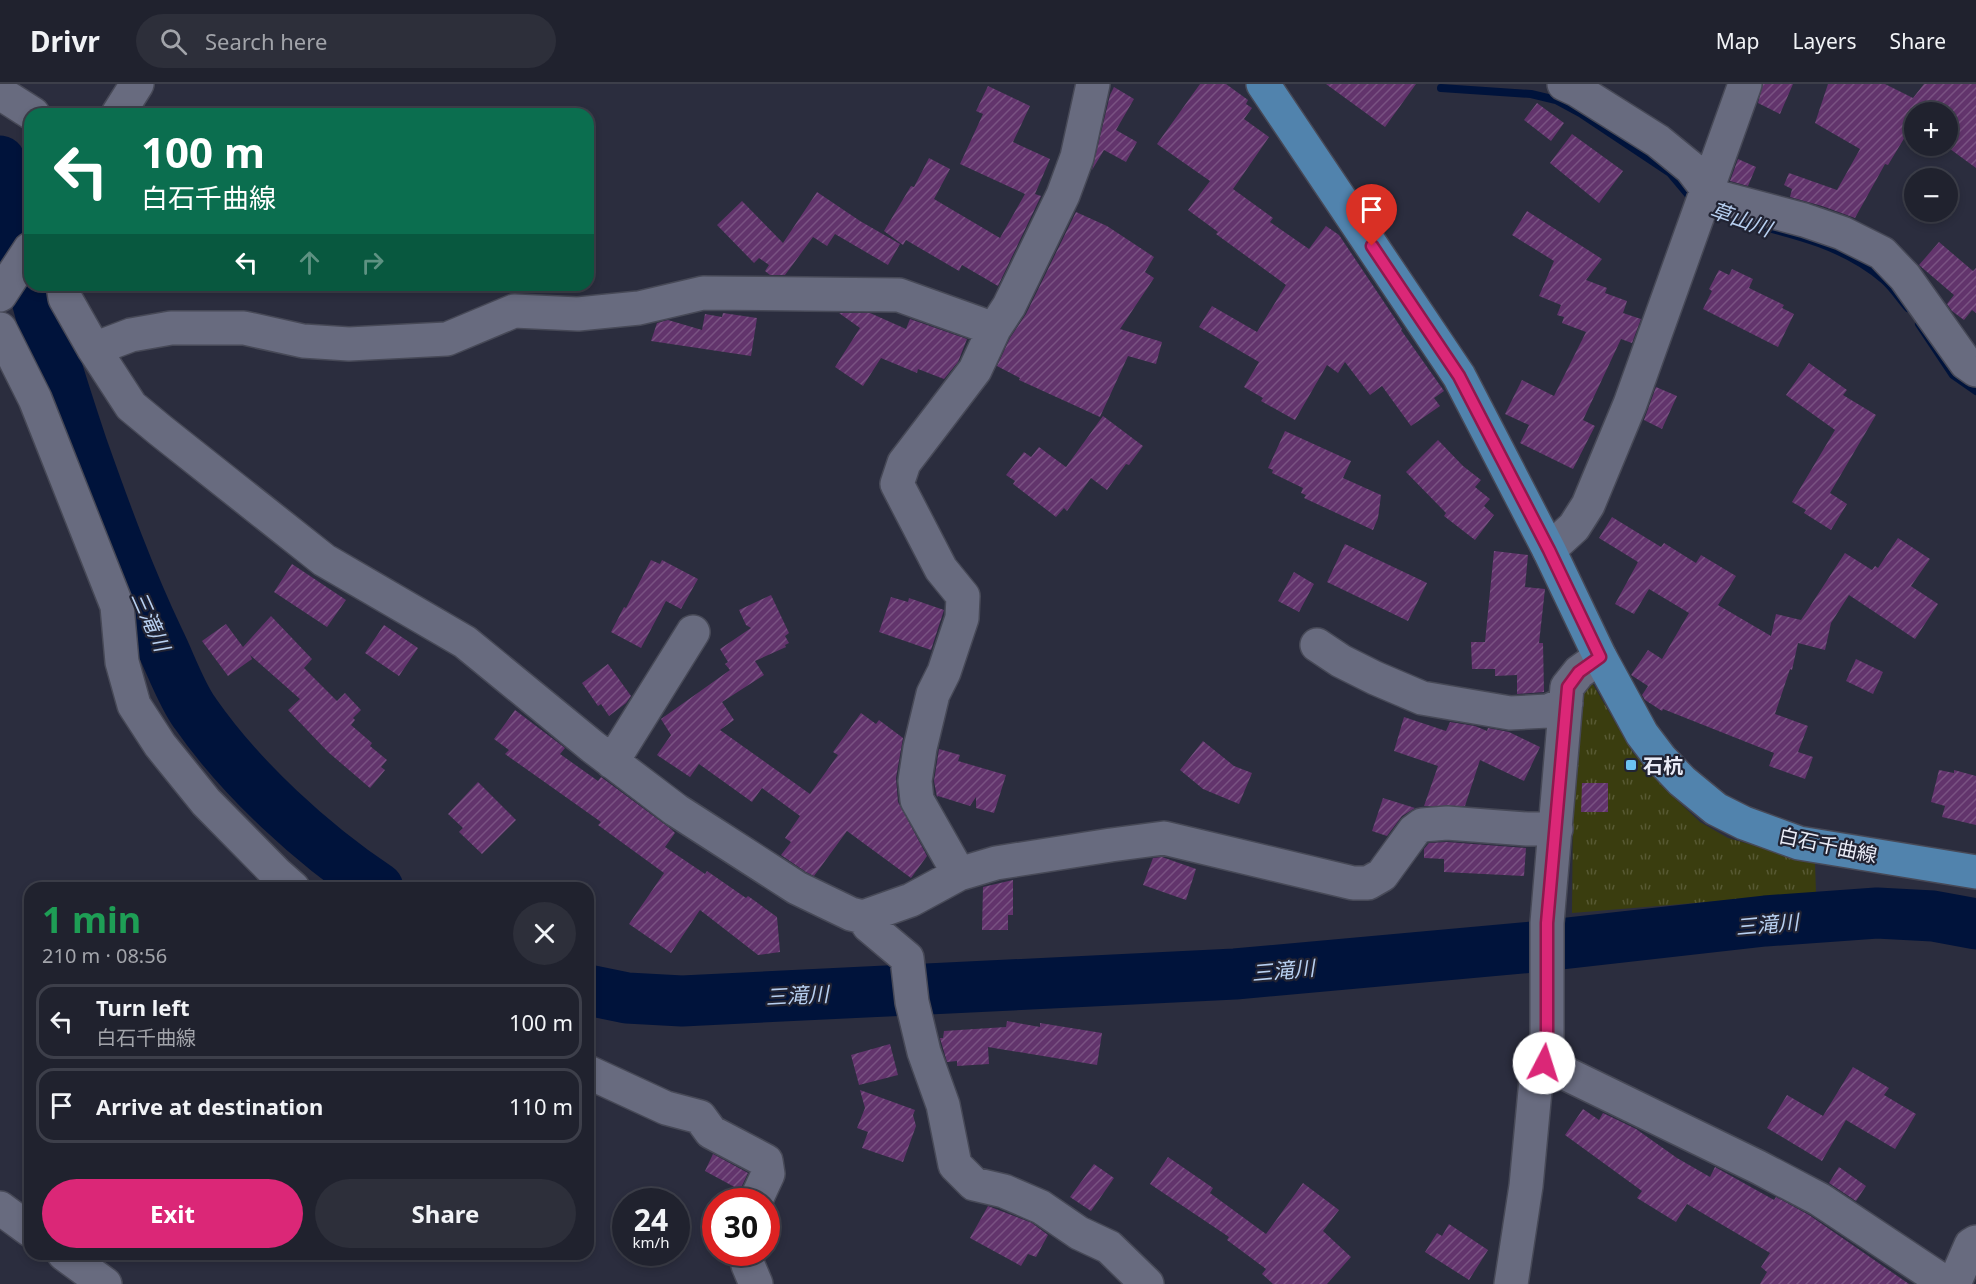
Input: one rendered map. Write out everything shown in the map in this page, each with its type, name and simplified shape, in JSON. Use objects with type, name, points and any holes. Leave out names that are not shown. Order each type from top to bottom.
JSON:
[{"type":"main road","name":"白石千曲線","points":[[1263,84],[1459,376],[1549,550],[1600,657],[1648,743],[1682,781],[1716,808],[1744,823],[1799,843],[1976,872]]},
{"type":"street","points":[[122,108],[137,84]]},
{"type":"street","points":[[959,874],[917,800],[915,781],[933,694],[944,672],[962,618],[963,596],[941,569],[897,484],[904,463],[975,370],[994,329],[1009,306],[1063,195],[1077,157],[1093,84]]},
{"type":"street","points":[[1564,84],[1658,141],[1691,168],[1703,200]]},
{"type":"street","points":[[1549,550],[1574,527],[1588,505],[1630,404],[1745,84]]},
{"type":"street","points":[[1703,200],[1721,198],[1804,220],[1842,233],[1882,253],[1905,277],[1966,363],[1976,370]]},
{"type":"street","points":[[0,295],[24,258]]},
{"type":"street","points":[[64,291],[65,298],[94,349],[131,406],[324,560],[465,642],[612,762],[676,810],[797,888],[851,914],[863,917],[910,900],[959,874],[996,863],[1112,844],[1164,838],[1353,883],[1368,883],[1382,875],[1414,831],[1422,825],[1447,823],[1556,829]]},
{"type":"street","points":[[94,349],[131,335],[171,328],[244,328],[303,341],[349,344],[447,339],[514,311],[578,314],[639,308],[702,292],[899,295],[994,329]]},
{"type":"street","points":[[0,328],[35,399],[117,606],[122,662],[134,705],[160,745],[206,802],[286,882]]},
{"type":"street","points":[[612,762],[693,632]]},
{"type":"street","points":[[1317,645],[1341,661],[1422,698],[1510,713],[1548,711],[1566,703]]},
{"type":"street","points":[[1511,1284],[1526,1186],[1536,1080],[1544,1063],[1547,1045],[1546,943],[1568,687],[1579,672],[1600,657]]},
{"type":"street","points":[[863,917],[869,926],[908,958],[911,988],[924,1052],[943,1105],[955,1165],[974,1184],[1004,1191],[1041,1207],[1079,1233],[1109,1247],[1148,1284]]},
{"type":"street","points":[[1544,1063],[1819,1199],[1947,1284]]},
{"type":"street","points":[[594,1075],[666,1108],[700,1118],[711,1132],[766,1161],[768,1174],[762,1188]]},
{"type":"street","points":[[0,1208],[24,1226]]},
{"type":"street","points":[[1954,1284],[1971,1245],[1976,1242]]},
{"type":"street","points":[[72,1260],[105,1284]]},
{"type":"street","points":[[748,1266],[756,1284]]},
{"type":"green space","points":[[1591,681],[1633,753],[1664,788],[1700,822],[1728,838],[1815,863],[1816,893],[1572,913],[1573,803],[1580,697]]},
{"type":"building","points":[[1200,84],[1226,84],[1248,100],[1246,104],[1252,108],[1244,119],[1269,137],[1233,189],[1273,218],[1270,222],[1309,249],[1326,226],[1339,235],[1444,391],[1434,398],[1440,406],[1411,426],[1382,386],[1370,395],[1345,362],[1338,373],[1327,365],[1295,420],[1261,401],[1263,398],[1244,387],[1259,362],[1199,327],[1212,306],[1257,332],[1286,285],[1216,234],[1218,232],[1188,210],[1210,181],[1157,144]]},
{"type":"building","points":[[1326,84],[1416,84],[1385,127]]},
{"type":"building","points":[[1763,84],[1793,84],[1780,114],[1758,103]]},
{"type":"building","points":[[1828,84],[1885,84],[1913,98],[1924,84],[1976,84],[1976,168],[1958,155],[1958,102],[1904,102],[1904,139],[1888,165],[1885,164],[1855,218],[1790,197],[1792,189],[1784,185],[1789,173],[1837,190],[1860,149],[1815,123]]},
{"type":"building","points":[[988,86],[1030,106],[1013,142],[1050,159],[1035,194],[1041,196],[998,286],[962,265],[959,271],[906,240],[903,245],[884,231],[911,186],[914,187],[929,158],[950,169],[934,199],[1000,238],[1025,194],[960,164],[983,114],[976,111]]},
{"type":"building","points":[[1114,87],[1134,99],[1116,130],[1137,142],[1126,162],[1104,150],[1092,170],[1110,95]]},
{"type":"building","points":[[1537,103],[1564,123],[1551,141],[1524,120]]},
{"type":"building","points":[[1572,134],[1623,171],[1599,203],[1550,163]]},
{"type":"building","points":[[1738,159],[1756,167],[1748,186],[1730,181]]},
{"type":"building","points":[[817,192],[900,244],[888,265],[835,234],[827,246],[813,237],[785,275],[770,275],[765,271],[769,265],[759,258],[754,263],[717,225],[742,201],[783,243]]},
{"type":"building","points":[[1527,211],[1602,259],[1586,280],[1607,288],[1605,293],[1627,301],[1623,313],[1641,319],[1632,343],[1621,339],[1583,420],[1595,426],[1573,469],[1520,443],[1529,425],[1505,414],[1522,380],[1554,396],[1586,332],[1562,323],[1564,317],[1557,315],[1561,305],[1539,296],[1554,261],[1512,235]]},
{"type":"building","points":[[1076,212],[1107,226],[1154,257],[1145,272],[1154,278],[1120,329],[1162,342],[1156,364],[1128,356],[1100,417],[1019,380],[1020,378],[997,366],[1010,338],[1026,314]]},
{"type":"building","points":[[1939,242],[1973,271],[1976,268],[1976,313],[1972,310],[1964,320],[1947,304],[1954,295],[1919,265]]},
{"type":"building","points":[[1732,269],[1753,279],[1749,288],[1784,305],[1782,308],[1794,314],[1778,347],[1703,309],[1712,291],[1709,289],[1719,270],[1729,275]]},
{"type":"building","points":[[723,313],[757,318],[751,356],[651,341],[657,323],[668,320],[702,330],[705,314],[722,317]]},
{"type":"building","points":[[839,313],[870,313],[906,329],[910,319],[967,339],[958,362],[944,379],[918,369],[917,373],[881,358],[863,386],[835,367],[860,328]]},
{"type":"building","points":[[1809,363],[1847,390],[1843,395],[1876,415],[1830,493],[1847,504],[1831,530],[1804,513],[1806,510],[1792,502],[1835,430],[1786,395]]},
{"type":"building","points":[[1656,387],[1677,396],[1662,429],[1644,420]]},
{"type":"building","points":[[1103,416],[1143,446],[1107,490],[1091,478],[1067,511],[1064,508],[1056,517],[1013,484],[1015,481],[1006,475],[1024,452],[1031,457],[1039,447],[1066,467]]},
{"type":"building","points":[[1285,431],[1351,461],[1343,478],[1381,495],[1378,518],[1373,530],[1304,498],[1306,495],[1301,493],[1303,488],[1272,473],[1273,470],[1268,468]]},
{"type":"building","points":[[1438,440],[1463,466],[1481,480],[1475,487],[1490,499],[1484,506],[1494,515],[1475,540],[1444,516],[1446,513],[1406,472]]},
{"type":"building","points":[[1612,517],[1661,547],[1664,543],[1696,563],[1701,555],[1736,576],[1718,605],[1771,636],[1776,614],[1801,620],[1845,553],[1872,570],[1875,566],[1878,568],[1898,538],[1930,559],[1911,586],[1938,604],[1915,639],[1849,595],[1831,623],[1825,650],[1798,643],[1792,670],[1790,669],[1775,714],[1808,726],[1798,752],[1813,757],[1805,779],[1769,766],[1774,753],[1663,709],[1662,711],[1645,700],[1642,695],[1648,686],[1631,675],[1648,650],[1662,659],[1689,613],[1649,589],[1634,614],[1615,604],[1638,562],[1599,538]]},
{"type":"building","points":[[1345,544],[1427,583],[1408,621],[1327,582]]},
{"type":"building","points":[[1494,551],[1528,555],[1525,587],[1545,589],[1539,643],[1543,643],[1544,692],[1517,694],[1517,675],[1495,676],[1495,669],[1472,669],[1471,642],[1485,642]]},
{"type":"building","points":[[651,560],[660,564],[662,560],[698,579],[681,609],[666,601],[641,648],[611,632]]},
{"type":"building","points":[[292,564],[346,600],[327,627],[274,592]]},
{"type":"building","points":[[1294,572],[1314,584],[1299,612],[1278,601]]},
{"type":"building","points":[[771,595],[789,633],[785,636],[789,643],[785,645],[786,647],[755,661],[764,675],[722,702],[734,720],[720,730],[810,794],[838,755],[833,752],[861,713],[876,724],[879,720],[903,738],[896,778],[898,802],[927,856],[911,878],[847,831],[814,876],[781,855],[791,842],[785,838],[800,816],[762,788],[752,802],[699,764],[690,777],[657,755],[671,735],[661,719],[730,670],[725,664],[728,662],[720,649],[751,628],[746,625],[739,610]]},
{"type":"building","points":[[891,597],[908,602],[909,598],[944,610],[931,650],[879,632]]},
{"type":"building","points":[[271,616],[312,659],[304,668],[337,701],[345,693],[361,710],[353,718],[355,720],[351,725],[372,743],[370,746],[387,760],[381,767],[385,770],[370,788],[328,752],[288,710],[300,699],[250,655],[252,659],[228,676],[202,641],[226,624],[243,647]]},
{"type":"building","points":[[384,625],[418,648],[399,676],[365,653]]},
{"type":"building","points":[[1856,659],[1883,672],[1873,694],[1846,681]]},
{"type":"building","points":[[608,664],[631,696],[626,703],[609,716],[601,704],[598,706],[582,683]]},
{"type":"building","points":[[515,710],[565,748],[560,754],[598,781],[601,777],[671,829],[675,833],[665,847],[705,874],[707,871],[746,898],[748,896],[777,917],[780,952],[758,955],[700,910],[671,953],[629,924],[664,873],[598,825],[601,822],[505,754],[509,750],[494,739]]},
{"type":"building","points":[[1404,717],[1446,731],[1450,722],[1475,726],[1487,731],[1488,728],[1509,732],[1540,747],[1524,781],[1480,760],[1465,806],[1424,806],[1438,766],[1394,751]]},
{"type":"building","points":[[1203,741],[1234,766],[1252,773],[1239,804],[1203,789],[1180,770]]},
{"type":"building","points":[[939,749],[960,755],[958,761],[1006,775],[994,813],[976,808],[976,797],[970,806],[937,797],[934,781]]},
{"type":"building","points":[[1939,770],[1954,773],[1954,770],[1976,776],[1976,825],[1942,817],[1945,806],[1931,802]]},
{"type":"building","points":[[478,782],[516,820],[482,854],[459,832],[463,828],[448,814]]},
{"type":"building","points":[[1582,783],[1608,783],[1608,812],[1581,812]]},
{"type":"building","points":[[1383,798],[1415,808],[1402,816],[1387,836],[1372,831]]},
{"type":"building","points":[[1447,842],[1526,848],[1524,876],[1444,872],[1444,859],[1424,858],[1424,849],[1429,843]]},
{"type":"building","points":[[1162,857],[1196,869],[1186,900],[1143,885],[1153,858]]},
{"type":"building","points":[[1013,880],[1013,915],[1008,915],[1008,930],[982,930],[983,887]]},
{"type":"building","points":[[1007,1021],[1040,1027],[1040,1023],[1102,1033],[1097,1065],[988,1047],[989,1064],[957,1066],[957,1061],[947,1062],[940,1038],[943,1038],[944,1031],[1006,1027]]},
{"type":"building","points":[[890,1044],[898,1075],[859,1085],[851,1055]]},
{"type":"building","points":[[1853,1067],[1889,1088],[1884,1095],[1916,1114],[1895,1149],[1846,1120],[1822,1161],[1767,1128],[1787,1095],[1823,1116]]},
{"type":"building","points":[[860,1090],[915,1110],[913,1115],[916,1126],[903,1162],[862,1148],[868,1132],[857,1128],[865,1108]]},
{"type":"building","points":[[1583,1109],[1599,1120],[1603,1113],[1636,1129],[1677,1158],[1710,1177],[1715,1167],[1774,1200],[1776,1197],[1809,1215],[1909,1284],[1760,1284],[1767,1272],[1761,1267],[1770,1253],[1687,1204],[1676,1222],[1637,1198],[1642,1191],[1565,1135]]},
{"type":"building","points":[[713,1154],[748,1173],[741,1188],[736,1188],[705,1171]]},
{"type":"building","points":[[1168,1157],[1213,1188],[1210,1193],[1266,1234],[1303,1183],[1339,1210],[1323,1231],[1351,1257],[1327,1284],[1273,1284],[1262,1274],[1266,1269],[1227,1240],[1229,1237],[1150,1184]]},
{"type":"building","points":[[1094,1164],[1114,1178],[1091,1211],[1070,1197]]},
{"type":"building","points":[[1839,1167],[1866,1186],[1856,1201],[1829,1183]]},
{"type":"building","points":[[988,1206],[1032,1223],[1048,1235],[1036,1257],[1028,1254],[1021,1266],[970,1238]]},
{"type":"building","points":[[1449,1224],[1488,1250],[1469,1280],[1425,1252],[1437,1233],[1442,1236]]},
{"type":"waterway","name":"草山川","points":[[1441,88],[1531,94],[1556,100],[1580,113],[1670,173],[1696,202]]},
{"type":"waterway","name":"三滝川","points":[[0,161],[24,252]]},
{"type":"waterway","name":"草山川","points":[[1707,210],[1713,214],[1825,245],[1846,255],[1866,266],[1884,280],[1908,308]]},
{"type":"waterway","name":"三滝川","points":[[35,291],[62,386],[109,519],[148,616],[190,705],[213,738],[279,809],[303,831],[369,882]]},
{"type":"waterway","name":"草山川","points":[[1919,324],[1953,375],[1976,391]]},
{"type":"waterway","name":"三滝川","points":[[594,991],[627,998],[682,1001],[1235,974],[1533,947],[1765,921],[1877,913],[1933,916],[1976,924]]},
{"type":"place","name":"石杭","points":[[1631,765]]},
{"type":"route","points":[[1372,246],[1459,376],[1549,550],[1600,657],[1579,672],[1568,687],[1547,923],[1547,1045],[1544,1063]]}]
